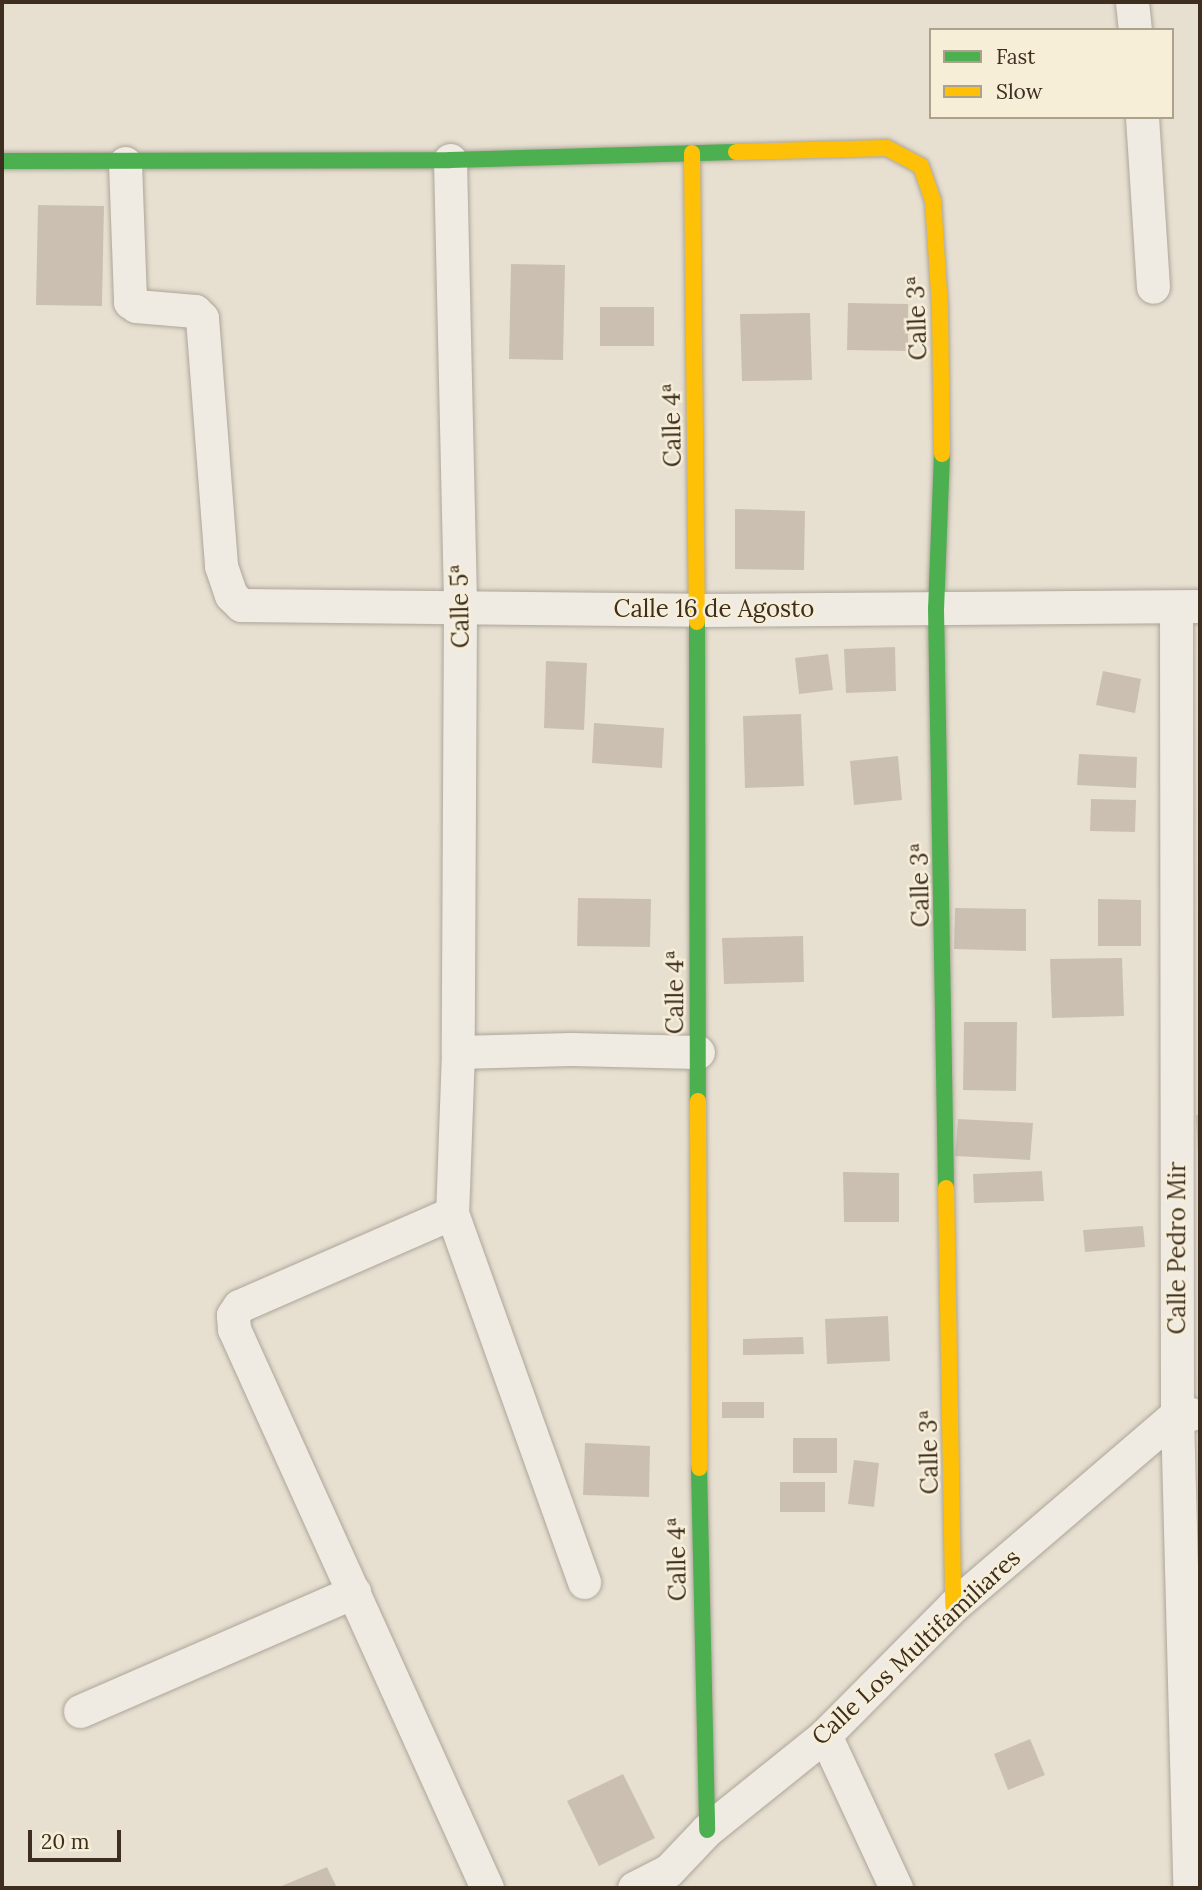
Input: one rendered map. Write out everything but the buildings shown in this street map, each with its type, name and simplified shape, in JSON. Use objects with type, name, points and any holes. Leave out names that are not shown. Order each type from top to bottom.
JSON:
[{"type":"street","points":[[1132,2],[1135,28]]},
{"type":"street","points":[[1142,119],[1153,287]]},
{"type":"street","name":"Calle 3ª","points":[[692,153],[887,148],[921,166],[933,200],[940,308],[942,443],[936,608],[953,1606]]},
{"type":"street","points":[[2,161],[125,163],[450,160],[692,153]]},
{"type":"street","name":"Calle 4ª","points":[[692,153],[698,610],[699,1520],[707,1830]]},
{"type":"street","name":"Calle 5ª","points":[[450,160],[460,607],[458,1052],[452,1213]]},
{"type":"street","name":"Calle 16 de Agosto","points":[[125,163],[130,302],[136,306],[195,311],[202,317],[221,566],[231,596],[241,605],[698,610],[1188,607]]},
{"type":"street","name":"Calle Pedro Mir","points":[[1188,607],[1189,1888]]},
{"type":"street","points":[[458,1052],[571,1049],[698,1052]]},
{"type":"street","points":[[487,1888],[234,1329],[233,1315],[239,1306],[452,1213],[584,1582]]},
{"type":"street","name":"Calle Los Multifamiliares","points":[[634,1888],[672,1880],[707,1830],[825,1735],[953,1606],[1189,1414]]},
{"type":"street","points":[[80,1711],[354,1592]]},
{"type":"street","points":[[825,1735],[897,1888]]},
{"type":"traffic: fast","points":[[2,161],[450,160],[736,152]]},
{"type":"traffic: fast","points":[[942,454],[936,608],[946,1188]]},
{"type":"traffic: fast","points":[[697,622],[698,1101]]},
{"type":"traffic: fast","points":[[699,1468],[707,1830]]},
{"type":"traffic: slow","points":[[736,152],[887,148],[921,166],[933,200],[940,308],[942,454]]},
{"type":"traffic: slow","points":[[692,153],[697,622]]},
{"type":"traffic: slow","points":[[698,1101],[699,1468]]},
{"type":"traffic: slow","points":[[946,1188],[953,1606]]}]
